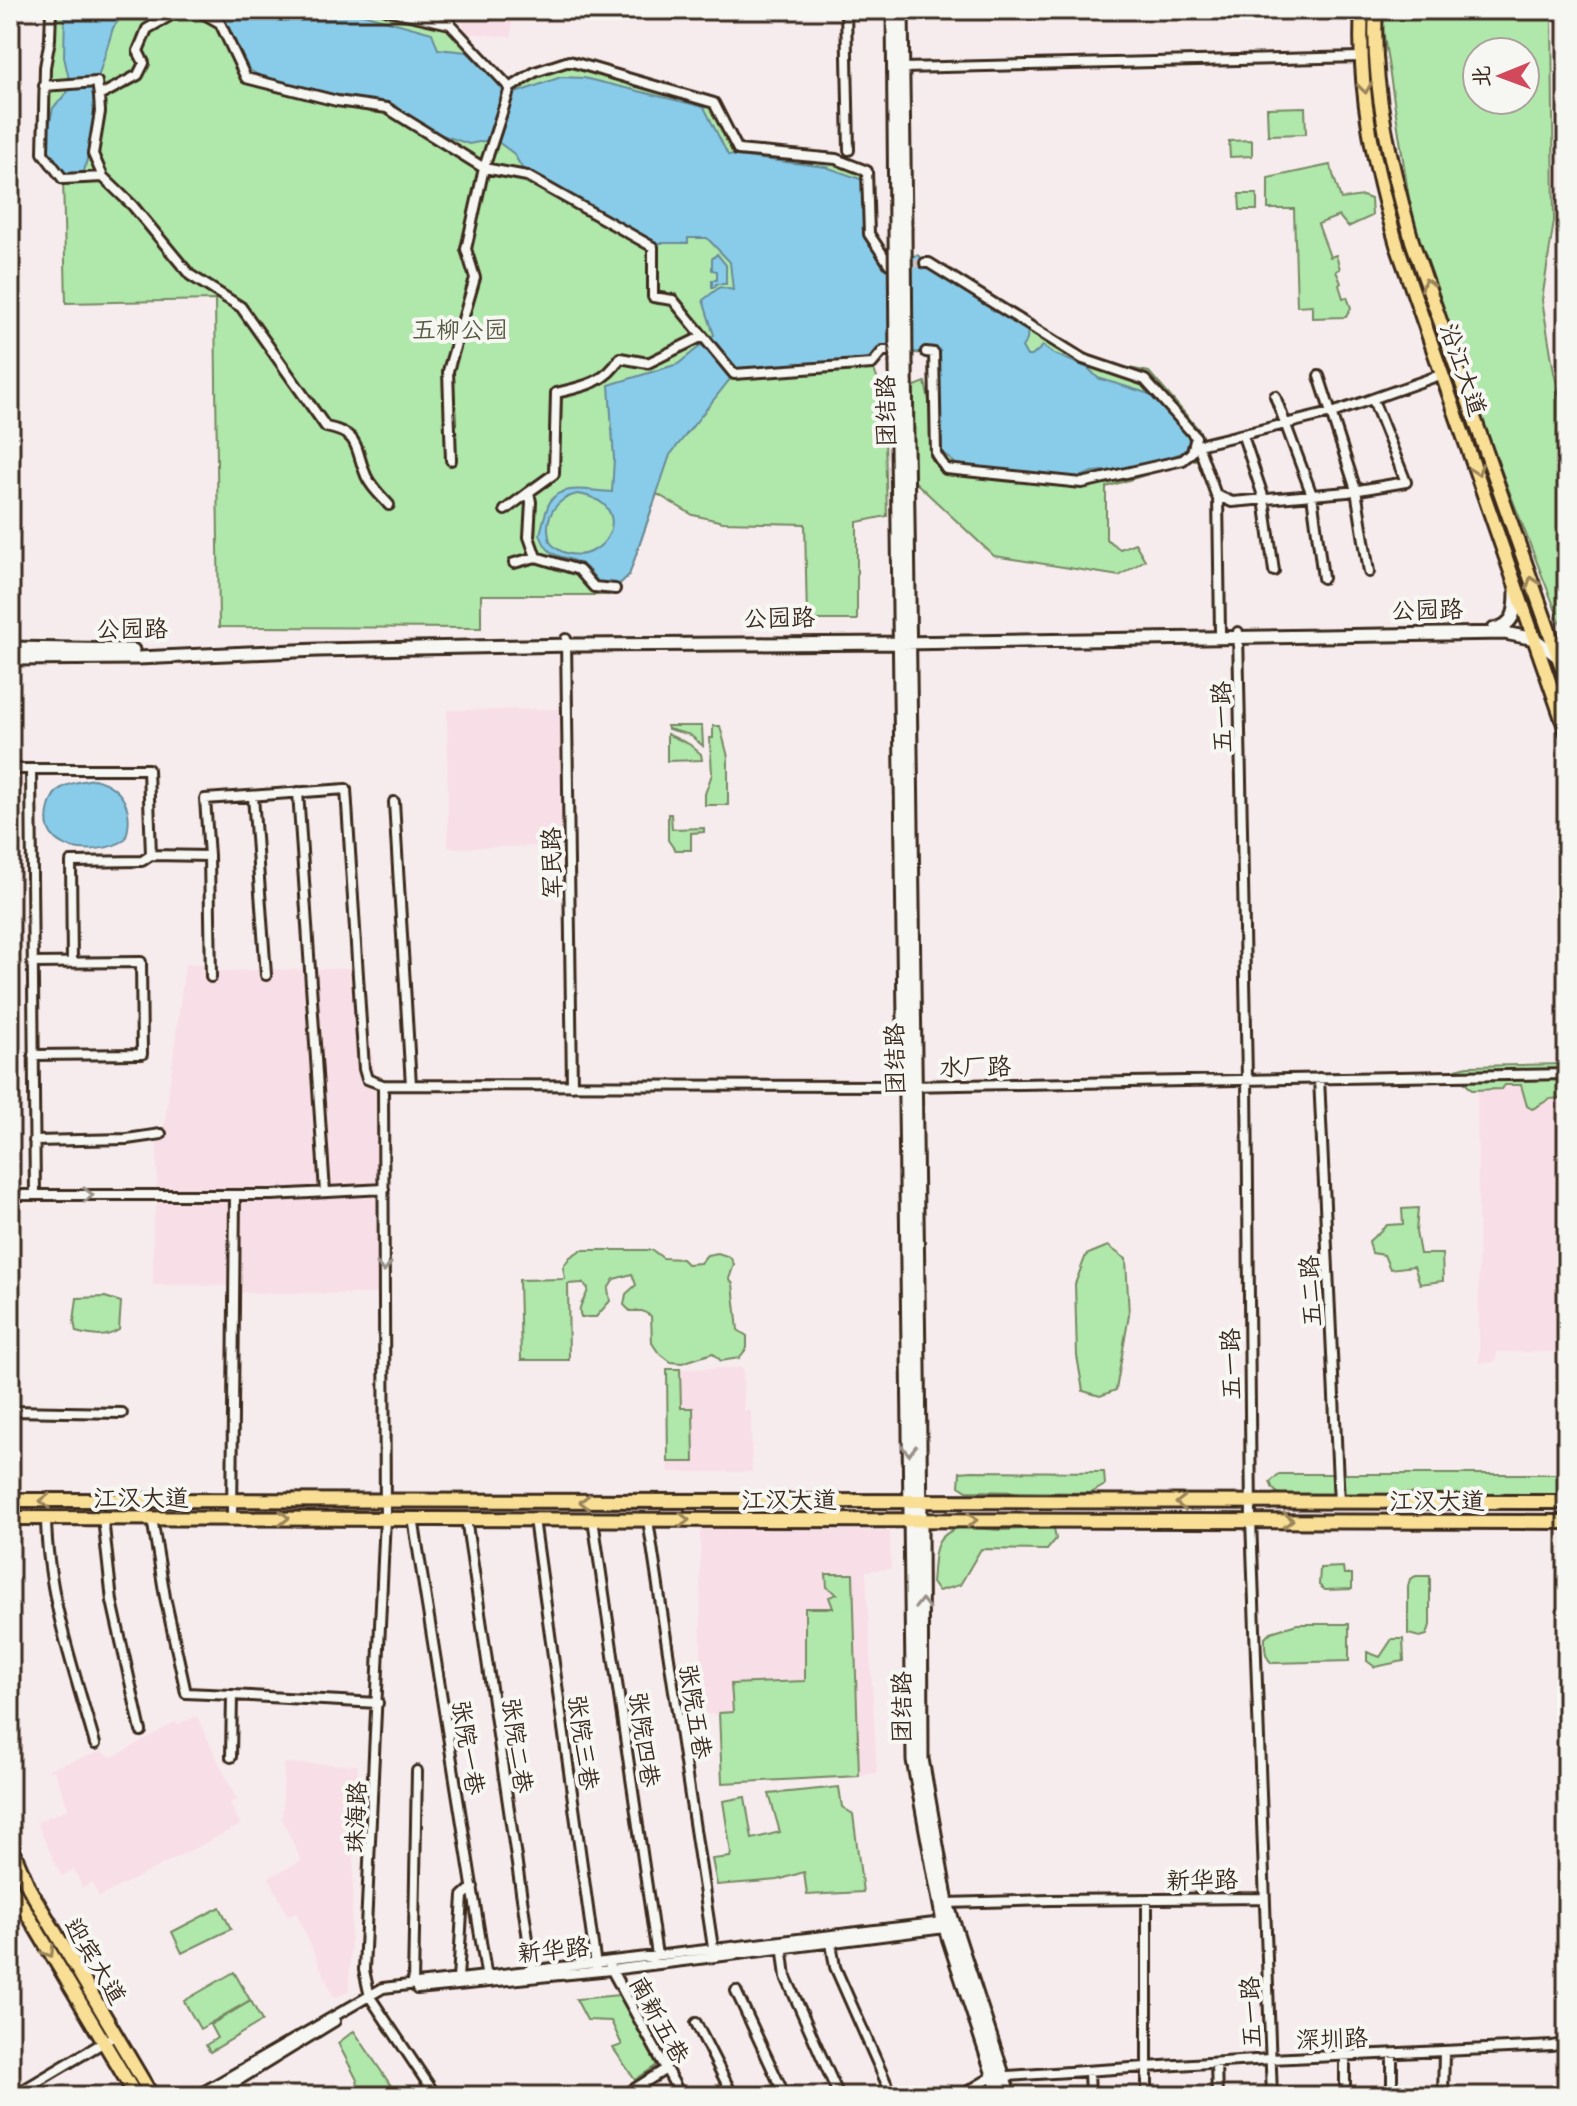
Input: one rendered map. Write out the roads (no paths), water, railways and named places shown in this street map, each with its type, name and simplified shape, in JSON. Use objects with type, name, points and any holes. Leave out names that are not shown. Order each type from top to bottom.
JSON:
[{"type":"main road","name":"团结路","points":[[893,10],[900,228],[911,1086],[915,1502],[913,1760],[944,1925],[997,2076],[1010,2096]]},
{"type":"main road","name":"团结路","points":[[900,228],[902,10]]},
{"type":"main road","name":"沿江大道","points":[[1362,10],[1360,57],[1378,179],[1397,245],[1567,733]]},
{"type":"main road","name":"沿江大道","points":[[1376,10],[1376,56],[1394,175],[1412,241],[1567,682]]},
{"type":"main road","name":"公园路","points":[[10,648],[134,651],[1497,629],[1513,619],[1516,586]]},
{"type":"main road","points":[[905,640],[1505,633],[1535,639],[1559,658]]},
{"type":"main road","points":[[10,659],[138,658],[566,642]]},
{"type":"main road","name":"江汉大道","points":[[10,1500],[1567,1502]]},
{"type":"main road","points":[[208,1502],[215,1509],[209,1518]]},
{"type":"main road","points":[[251,1502],[244,1508],[245,1515],[251,1518]]},
{"type":"main road","name":"江汉大道","points":[[12,1519],[1567,1522]]},
{"type":"main road","name":"团结路","points":[[915,1520],[922,1759],[947,1903],[997,2076],[1000,2096]]},
{"type":"main road","name":"迎宾大道","points":[[10,1844],[29,1888],[152,2096]]},
{"type":"main road","name":"迎宾大道","points":[[10,1885],[136,2096]]},
{"type":"street","points":[[51,10],[44,86],[43,153],[63,179],[103,177]]},
{"type":"street","points":[[99,96],[138,75],[144,63],[138,51],[147,29],[180,10]]},
{"type":"street","points":[[197,10],[220,23],[246,78],[337,101],[387,108],[484,168],[527,176],[653,247],[653,297],[673,300],[734,374],[872,364],[883,351],[888,351]]},
{"type":"street","points":[[387,10],[450,24],[510,89]]},
{"type":"street","points":[[450,10],[450,24]]},
{"type":"street","points":[[846,10],[849,150]]},
{"type":"street","points":[[903,68],[1360,57]]},
{"type":"street","points":[[451,460],[448,371],[475,278],[466,249],[484,168],[510,89],[535,72],[569,61],[714,103],[738,150],[836,159],[867,171],[869,234],[889,264]]},
{"type":"street","points":[[44,86],[97,82],[100,112],[93,154],[103,177],[133,206],[190,275],[241,307],[326,427],[345,431],[355,441],[366,477],[389,505]]},
{"type":"street","points":[[925,263],[1083,359],[1145,380],[1196,437],[1192,452],[1183,460],[1082,483],[946,469],[936,454],[934,353],[926,352]]},
{"type":"street","points":[[505,510],[554,474],[556,393],[586,386],[612,373],[620,358],[648,363],[701,337]]},
{"type":"street","points":[[1220,632],[1218,496],[1198,445],[1332,413],[1443,374]]},
{"type":"street","points":[[1319,376],[1356,490],[1369,572]]},
{"type":"street","points":[[1275,396],[1312,495],[1323,578]]},
{"type":"street","points":[[1218,496],[1232,502],[1406,482],[1373,400]]},
{"type":"street","points":[[1243,436],[1264,499],[1274,571]]},
{"type":"street","points":[[529,492],[529,537],[536,557]]},
{"type":"street","points":[[514,563],[536,557],[579,570],[594,587],[615,589]]},
{"type":"street","name":"五一路","points":[[1238,634],[1247,1078],[1251,1520],[1272,2096]]},
{"type":"street","name":"军民路","points":[[566,642],[572,1086]]},
{"type":"street","points":[[10,769],[148,769],[151,855]]},
{"type":"street","points":[[31,769],[35,1195]]},
{"type":"street","points":[[211,977],[205,799],[346,789],[364,1069],[367,1079],[383,1085]]},
{"type":"street","points":[[298,792],[325,1192]]},
{"type":"street","points":[[253,796],[266,975]]},
{"type":"street","points":[[394,802],[411,1085]]},
{"type":"street","points":[[72,963],[71,862],[142,861],[151,855],[209,856]]},
{"type":"street","points":[[32,963],[141,962],[142,1054],[33,1055]]},
{"type":"street","name":"水厂路","points":[[383,1085],[911,1086],[1567,1074]]},
{"type":"street","name":"五二路","points":[[1319,1078],[1339,1503]]},
{"type":"street","name":"珠海路","points":[[383,1085],[386,1518],[364,1970],[371,1996],[438,2096]]},
{"type":"street","points":[[34,1141],[127,1139],[161,1134]]},
{"type":"street","points":[[10,1195],[235,1195],[384,1189]]},
{"type":"street","points":[[232,1519],[235,1195]]},
{"type":"street","points":[[10,1411],[122,1413]]},
{"type":"street","points":[[46,1518],[46,1546],[59,1614],[95,1744]]},
{"type":"street","points":[[103,1518],[112,1601],[141,1731]]},
{"type":"street","points":[[152,1518],[186,1693],[377,1703]]},
{"type":"street","name":"张院一巷","points":[[414,1518],[489,1979]]},
{"type":"street","name":"张院一巷","points":[[414,1518],[489,1979]]},
{"type":"street","name":"张院二巷","points":[[468,1518],[534,1974]]},
{"type":"street","name":"张院三巷","points":[[534,1519],[596,1967]]},
{"type":"street","name":"张院四巷","points":[[593,1519],[658,1960]]},
{"type":"street","name":"张院五巷","points":[[648,1520],[714,1953]]},
{"type":"street","points":[[231,1757],[232,1695]]},
{"type":"street","points":[[413,1984],[417,1771]]},
{"type":"street","points":[[458,1979],[463,1896],[473,1887]]},
{"type":"street","name":"新华路","points":[[947,1903],[1264,1898]]},
{"type":"street","points":[[1147,1899],[1147,2096]]},
{"type":"street","name":"新华路","points":[[196,2096],[371,1996],[384,1993],[944,1925]]},
{"type":"street","points":[[830,1939],[835,1967],[892,2096]]},
{"type":"street","points":[[782,1945],[786,1977],[839,2096]]},
{"type":"street","name":"南新五巷","points":[[609,1966],[681,2096]]},
{"type":"street","name":"新华路","points":[[213,2096],[383,1988],[458,1979],[489,1979]]},
{"type":"street","points":[[736,1991],[785,2096]]},
{"type":"street","points":[[696,2023],[733,2096]]},
{"type":"street","points":[[13,2096],[116,2035]]},
{"type":"street","name":"深圳路","points":[[960,2096],[997,2076],[1567,2043]]},
{"type":"street","points":[[1443,2096],[1444,2052]]},
{"type":"street","points":[[1392,2054],[1392,2096]]},
{"type":"street","points":[[1345,2056],[1345,2096]]},
{"type":"street","points":[[1216,2063],[1217,2096]]},
{"type":"street","points":[[623,2096],[666,2069]]},
{"type":"street","points":[[1089,2071],[1090,2096]]},
{"type":"water","points":[[65,10],[126,10],[113,28],[97,81],[100,102],[83,176],[63,179],[43,153],[53,108],[71,88],[64,57]]},
{"type":"water","points":[[208,10],[348,10],[432,33],[438,49],[467,52],[510,95],[561,77],[584,78],[704,107],[728,155],[826,167],[863,180],[870,245],[889,264],[917,255],[1028,323],[1027,340],[1022,347],[1027,356],[1032,356],[1043,346],[1088,368],[1098,378],[1153,395],[1188,432],[1190,450],[1122,474],[1092,472],[1078,478],[958,466],[938,448],[938,353],[884,351],[872,364],[738,369],[670,455],[629,575],[608,595],[583,565],[557,556],[548,549],[540,534],[547,509],[555,496],[569,490],[612,492],[614,459],[609,385],[678,364],[714,335],[703,300],[720,287],[733,290],[730,262],[707,238],[688,238],[688,243],[652,243],[527,176],[513,153],[494,139],[469,144],[406,123],[391,104],[298,89],[263,77],[244,64],[230,33]],"holes":[[[577,494],[596,499],[607,509],[612,520],[610,532],[603,543],[579,555],[563,552],[554,546],[550,541],[548,525],[557,505]]]},
{"type":"water","points":[[717,254],[726,265],[726,284],[712,287],[712,280],[717,280],[717,271],[712,270],[712,259]]},
{"type":"water","points":[[94,779],[120,794],[129,819],[125,840],[99,849],[72,848],[60,843],[51,834],[47,823],[52,798],[67,785]]},
{"type":"tunnel","points":[[902,264],[925,263]]},
{"type":"park label","name":"五柳公园","points":[[460,328]]}]
